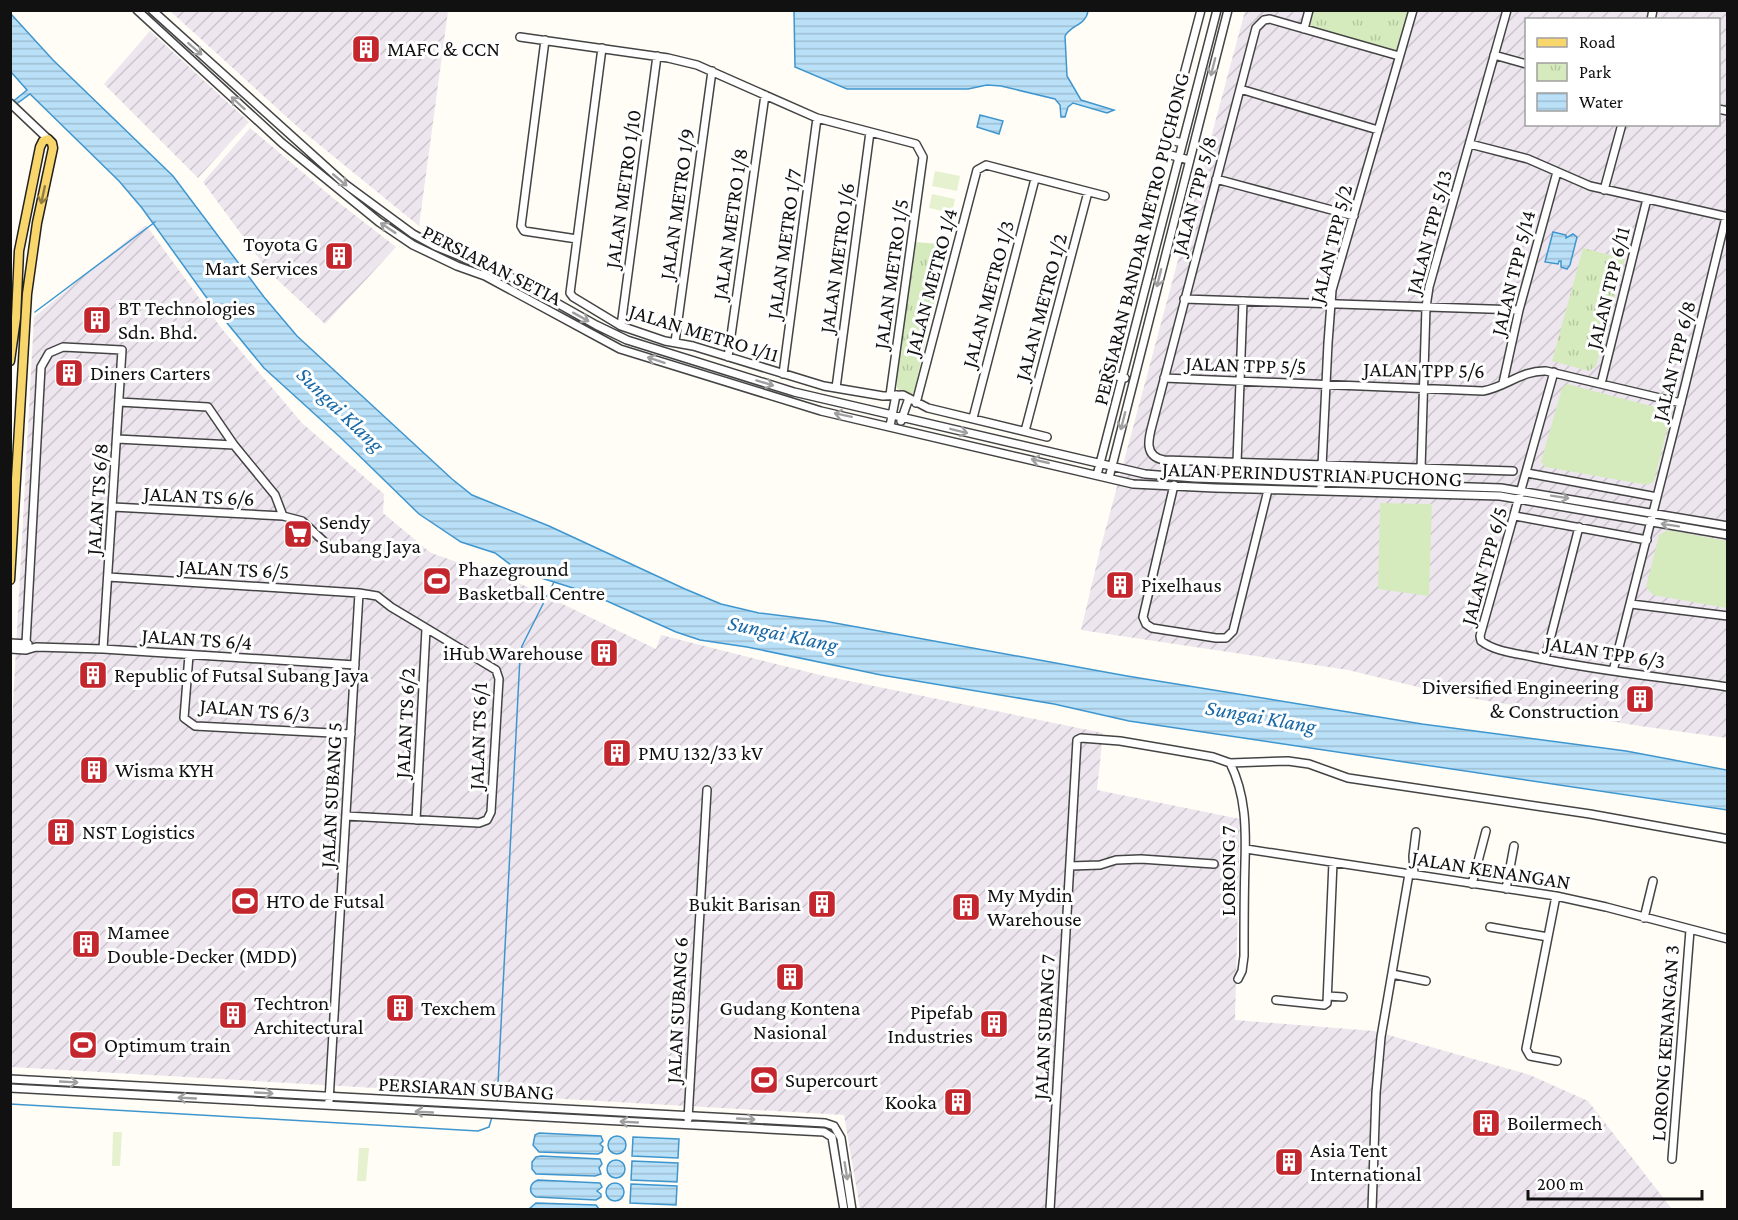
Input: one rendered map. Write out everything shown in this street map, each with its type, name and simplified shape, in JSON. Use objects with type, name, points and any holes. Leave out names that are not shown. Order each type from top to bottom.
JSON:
[{"type":"main road","points":[[10,580],[15,424],[32,253],[53,148],[52,142],[48,140],[43,141],[40,147],[24,220],[13,307],[11,357]]},
{"type":"main road","points":[[10,291],[18,277]]},
{"type":"main road","points":[[13,307],[26,314]]},
{"type":"main road","points":[[13,318],[26,314]]},
{"type":"street","name":"PERSIARAN SETIA","points":[[137,10],[186,57],[323,178],[371,216],[413,245],[457,266],[485,276],[620,349],[821,411],[900,428]]},
{"type":"street","name":"PERSIARAN SETIA","points":[[152,10],[345,184],[413,234],[435,246],[509,276],[596,326],[627,340],[794,392],[903,413]]},
{"type":"street","points":[[1182,143],[1167,139],[1201,10]]},
{"type":"street","name":"PERSIARAN BANDAR METRO PUCHONG","points":[[1097,475],[1217,10]]},
{"type":"street","name":"PERSIARAN BANDAR METRO PUCHONG","points":[[1109,478],[1228,10]]},
{"type":"street","points":[[1309,10],[1304,29],[1400,57]]},
{"type":"street","name":"JALAN TPP 5/2","points":[[1321,492],[1330,304],[1334,283],[1413,10]]},
{"type":"street","name":"JALAN TPP 5/13","points":[[1421,469],[1426,307],[1430,280],[1507,10]]},
{"type":"street","name":"JALAN TPP 5/8","points":[[1237,463],[1164,460],[1155,457],[1149,450],[1148,440],[1256,28],[1264,20],[1277,21],[1304,29]]},
{"type":"street","points":[[520,37],[657,56],[697,65],[817,118],[870,132]]},
{"type":"street","points":[[545,40],[521,226],[524,231],[577,238]]},
{"type":"street","name":"JALAN METRO 1/11","points":[[602,48],[570,292],[573,297],[621,326],[836,388],[883,396],[900,396]]},
{"type":"street","points":[[1494,55],[1525,63]]},
{"type":"street","name":"JALAN METRO 1/10","points":[[621,326],[657,56]]},
{"type":"street","name":"JALAN METRO 1/9","points":[[675,342],[712,71]]},
{"type":"street","points":[[1240,88],[1378,130]]},
{"type":"street","name":"JALAN METRO 1/8","points":[[728,357],[765,94]]},
{"type":"street","points":[[10,103],[48,140]]},
{"type":"street","name":"JALAN METRO 1/7","points":[[783,374],[817,118]]},
{"type":"street","points":[[1604,190],[1621,126]]},
{"type":"street","name":"JALAN METRO 1/5","points":[[870,132],[916,144],[923,157],[900,396]]},
{"type":"street","name":"JALAN METRO 1/6","points":[[836,388],[870,132]]},
{"type":"street","points":[[1470,144],[1513,155],[1604,190],[1727,217]]},
{"type":"street","points":[[1163,153],[1189,160]]},
{"type":"street","name":"JALAN METRO 1/4","points":[[916,402],[977,170],[986,165],[1035,179]]},
{"type":"street","name":"JALAN TPP 5/14","points":[[1503,383],[1557,172]]},
{"type":"street","points":[[1035,179],[1105,196]]},
{"type":"street","name":"JALAN METRO 1/3","points":[[972,418],[1035,179]]},
{"type":"street","points":[[1216,179],[1354,216]]},
{"type":"street","name":"JALAN METRO 1/2","points":[[1025,431],[1088,192]]},
{"type":"street","name":"JALAN TPP 6/11","points":[[1601,384],[1647,200]]},
{"type":"street","name":"JALAN TPP 6/8","points":[[1613,671],[1727,217]]},
{"type":"street","points":[[1184,299],[1520,310]]},
{"type":"street","points":[[1243,301],[1237,463],[1513,471]]},
{"type":"street","name":"JALAN TS 6/8","points":[[26,643],[41,367],[49,353],[63,347],[122,350],[104,649]]},
{"type":"street","name":"JALAN TPP 5/6","points":[[1326,384],[1483,391],[1533,371],[1554,372],[1681,403]]},
{"type":"street","name":"JALAN TPP 6/5","points":[[1481,641],[1480,636],[1554,372]]},
{"type":"street","points":[[1104,373],[1133,380]]},
{"type":"street","name":"JALAN TPP 5/5","points":[[1164,378],[1326,384]]},
{"type":"street","points":[[890,426],[893,411],[900,396]]},
{"type":"street","points":[[900,396],[928,408],[1047,437]]},
{"type":"street","points":[[900,396],[903,413],[900,428]]},
{"type":"street","points":[[119,402],[208,408],[234,445],[275,495],[283,516],[302,521],[333,550]]},
{"type":"street","name":"JALAN PERINDUSTRIAN PUCHONG","points":[[903,413],[1145,474],[1501,488],[1728,526]]},
{"type":"street","name":"JALAN PERINDUSTRIAN PUCHONG","points":[[900,428],[1133,484],[1321,492],[1444,494],[1520,499],[1728,535]]},
{"type":"street","points":[[117,438],[234,445]]},
{"type":"street","points":[[1527,472],[1658,497]]},
{"type":"street","points":[[1176,477],[1143,617],[1146,624],[1152,628],[1221,639],[1230,635],[1235,623],[1268,490]]},
{"type":"street","name":"JALAN TS 6/6","points":[[113,507],[283,516]]},
{"type":"street","points":[[1515,516],[1647,540]]},
{"type":"street","points":[[1545,659],[1579,527]]},
{"type":"street","name":"JALAN TS 6/5","points":[[108,577],[358,592]]},
{"type":"street","name":"JALAN TS 6/1","points":[[346,816],[479,823],[487,820],[491,812],[498,689],[496,670],[426,629],[377,596],[358,592]]},
{"type":"street","name":"JALAN SUBANG 5","points":[[329,1106],[358,592]]},
{"type":"street","points":[[1631,604],[1728,616]]},
{"type":"street","name":"JALAN TS 6/2","points":[[416,820],[426,629]]},
{"type":"street","name":"JALAN TPP 6/3","points":[[1481,641],[1487,646],[1504,651],[1545,659],[1728,687]]},
{"type":"street","name":"JALAN TS 6/4","points":[[10,643],[26,643],[36,648]]},
{"type":"street","name":"JALAN TS 6/4","points":[[10,649],[104,649],[355,665]]},
{"type":"street","name":"JALAN TS 6/3","points":[[189,655],[184,717],[195,726],[351,734]]},
{"type":"street","name":"JALAN SUBANG 7","points":[[1050,1209],[1077,740],[1087,737],[1120,741],[1188,752],[1230,763]]},
{"type":"street","points":[[1230,763],[1288,761],[1309,764],[1348,778],[1600,816],[1728,839]]},
{"type":"street","name":"LORONG 7","points":[[1230,763],[1245,815],[1244,956],[1242,971],[1238,979]]},
{"type":"street","name":"JALAN SUBANG 6","points":[[687,1120],[707,790]]},
{"type":"street","points":[[1472,884],[1486,831]]},
{"type":"street","points":[[1372,1209],[1376,1093],[1381,1037],[1412,875],[1416,832]]},
{"type":"street","points":[[1506,889],[1514,846]]},
{"type":"street","name":"JALAN KENANGAN","points":[[1246,849],[1556,896],[1728,939]]},
{"type":"street","points":[[1070,866],[1100,865],[1116,860],[1141,859],[1214,864]]},
{"type":"street","points":[[1276,1000],[1324,1005],[1328,999],[1333,862]]},
{"type":"street","points":[[1644,918],[1653,881]]},
{"type":"street","points":[[1556,896],[1526,1049],[1530,1056],[1557,1061]]},
{"type":"street","points":[[1490,927],[1548,937]]},
{"type":"street","name":"LORONG KENANGAN 3","points":[[1672,1159],[1690,930]]},
{"type":"street","points":[[1392,975],[1426,981]]},
{"type":"street","points":[[1328,999],[1343,997]]},
{"type":"street","name":"PERSIARAN SUBANG","points":[[10,1079],[510,1107],[687,1120],[829,1134],[832,1137],[844,1209]]},
{"type":"street","name":"PERSIARAN SUBANG","points":[[10,1088],[482,1115],[825,1123],[834,1126],[841,1138],[852,1209]]},
{"type":"shaded area","points":[[170,11],[448,11],[419,226],[300,129]]},
{"type":"shaded area","points":[[1245,11],[1727,11],[1727,738],[1451,695],[1348,670],[1081,630],[1100,550]]},
{"type":"shaded area","points":[[150,31],[249,122],[198,178],[104,84]]},
{"type":"shaded area","points":[[250,128],[333,198],[396,247],[325,324],[269,272],[203,182]]},
{"type":"shaded area","points":[[146,225],[222,329],[302,423],[384,494],[383,513],[431,553],[523,585],[656,649],[661,635],[820,675],[1103,733],[1097,790],[1240,819],[1235,1020],[1374,1031],[1530,1075],[1588,1101],[1672,1209],[860,1209],[844,1115],[11,1067],[11,741],[34,317]]},
{"type":"green space","points":[[1313,11],[1409,11],[1397,52],[1308,26]]},
{"type":"green space","points":[[935,171],[960,176],[957,191],[932,186]]},
{"type":"green space","points":[[932,194],[955,199],[952,213],[929,208]]},
{"type":"green space","points":[[915,242],[939,244],[935,259],[944,261],[914,392],[911,395],[904,395],[897,388],[897,374]]},
{"type":"green space","points":[[1583,248],[1625,259],[1596,366],[1589,371],[1552,361]]},
{"type":"green space","points":[[1567,384],[1666,410],[1671,414],[1654,481],[1648,485],[1545,467],[1541,462],[1562,388]]},
{"type":"green space","points":[[1380,503],[1432,504],[1429,596],[1378,589]]},
{"type":"green space","points":[[1668,530],[1727,541],[1727,608],[1653,595],[1646,587],[1659,535]]},
{"type":"green space","points":[[113,1132],[122,1132],[120,1166],[112,1166]]},
{"type":"green space","points":[[359,1148],[369,1148],[366,1181],[357,1181]]},
{"type":"water","points":[[794,11],[1088,11],[1087,16],[1065,36],[1067,76],[1081,100],[1114,110],[1107,113],[1073,103],[1068,107],[1065,117],[1061,117],[1060,105],[1055,99],[1001,86],[987,85],[968,89],[847,89],[795,67]]},
{"type":"water","name":"Sungai Klang","points":[[11,14],[53,60],[173,176],[264,297],[297,336],[472,495],[549,526],[721,604],[759,613],[824,621],[1127,676],[1422,724],[1626,751],[1727,770],[1727,810],[1129,721],[1054,704],[881,675],[747,647],[700,640],[676,632],[589,593],[519,571],[495,553],[461,542],[419,514],[340,437],[264,368],[209,301],[142,208],[119,181],[30,94],[11,108],[11,103],[27,90],[11,72]]},
{"type":"water","points":[[980,115],[1003,121],[999,134],[977,127]]},
{"type":"water","points":[[1553,232],[1566,235],[1566,238],[1573,234],[1577,237],[1567,269],[1561,267],[1561,261],[1558,264],[1545,262]]},
{"type":"water","points":[[539,1133],[601,1136],[602,1152],[598,1154],[539,1152],[533,1145],[535,1135]]},
{"type":"water","points":[[617,1136],[625,1141],[626,1145],[621,1153],[617,1154],[609,1149],[608,1145],[613,1137]]},
{"type":"water","points":[[633,1137],[679,1139],[678,1158],[632,1156]]},
{"type":"water","points":[[536,1157],[600,1159],[601,1174],[595,1176],[536,1174],[532,1169],[532,1162]]},
{"type":"water","points":[[616,1160],[622,1163],[625,1169],[622,1175],[616,1178],[610,1175],[607,1169],[610,1163]]},
{"type":"water","points":[[632,1161],[678,1163],[677,1182],[631,1180]]},
{"type":"water","points":[[538,1180],[600,1183],[602,1187],[597,1191],[601,1197],[596,1200],[536,1197],[531,1188]]},
{"type":"water","points":[[611,1183],[619,1183],[624,1188],[622,1199],[611,1201],[606,1196],[606,1188]]},
{"type":"water","points":[[631,1184],[677,1186],[676,1205],[630,1203]]},
{"type":"water","points":[[536,1203],[596,1205],[599,1209],[529,1209]]},
{"type":"waterway","points":[[35,312],[155,222]]},
{"type":"waterway","points":[[497,1103],[520,657],[522,646],[554,582]]},
{"type":"waterway","points":[[10,1104],[478,1131],[489,1127],[492,1117]]},
{"type":"place","name":"MAFC & CCN","points":[[366,49]]},
{"type":"place","name":"Toyota G Mart Services","points":[[339,256]]},
{"type":"place","name":"BT Technologies Sdn. Bhd.","points":[[97,320]]},
{"type":"place","name":"Diners Carters","points":[[69,373]]},
{"type":"place","name":"Sendy Subang Jaya","points":[[298,534]]},
{"type":"place","name":"Phazeground Basketball Centre","points":[[437,581]]},
{"type":"place","name":"Pixelhaus","points":[[1120,585]]},
{"type":"place","name":"iHub Warehouse","points":[[604,653]]},
{"type":"place","name":"Republic of Futsal Subang Jaya","points":[[93,675]]},
{"type":"place","name":"Diversified Engineering & Construction","points":[[1640,699]]},
{"type":"place","name":"PMU 132/33 kV","points":[[617,753]]},
{"type":"place","name":"Wisma KYH","points":[[94,770]]},
{"type":"place","name":"NST Logistics","points":[[61,832]]},
{"type":"place","name":"HTO de Futsal","points":[[245,901]]},
{"type":"place","name":"Bukit Barisan","points":[[822,904]]},
{"type":"place","name":"My Mydin Warehouse","points":[[966,907]]},
{"type":"place","name":"Mamee Double-Decker (MDD)","points":[[86,944]]},
{"type":"place","name":"Gudang Kontena Nasional","points":[[790,977]]},
{"type":"place","name":"Texchem","points":[[400,1008]]},
{"type":"place","name":"Techtron Architectural","points":[[233,1015]]},
{"type":"place","name":"Pipefab Industries","points":[[994,1024]]},
{"type":"place","name":"Optimum train","points":[[83,1045]]},
{"type":"place","name":"Supercourt","points":[[764,1080]]},
{"type":"place","name":"Kooka","points":[[958,1102]]},
{"type":"place","name":"Boilermech","points":[[1486,1123]]},
{"type":"place","name":"Asia Tent International","points":[[1289,1162]]}]
